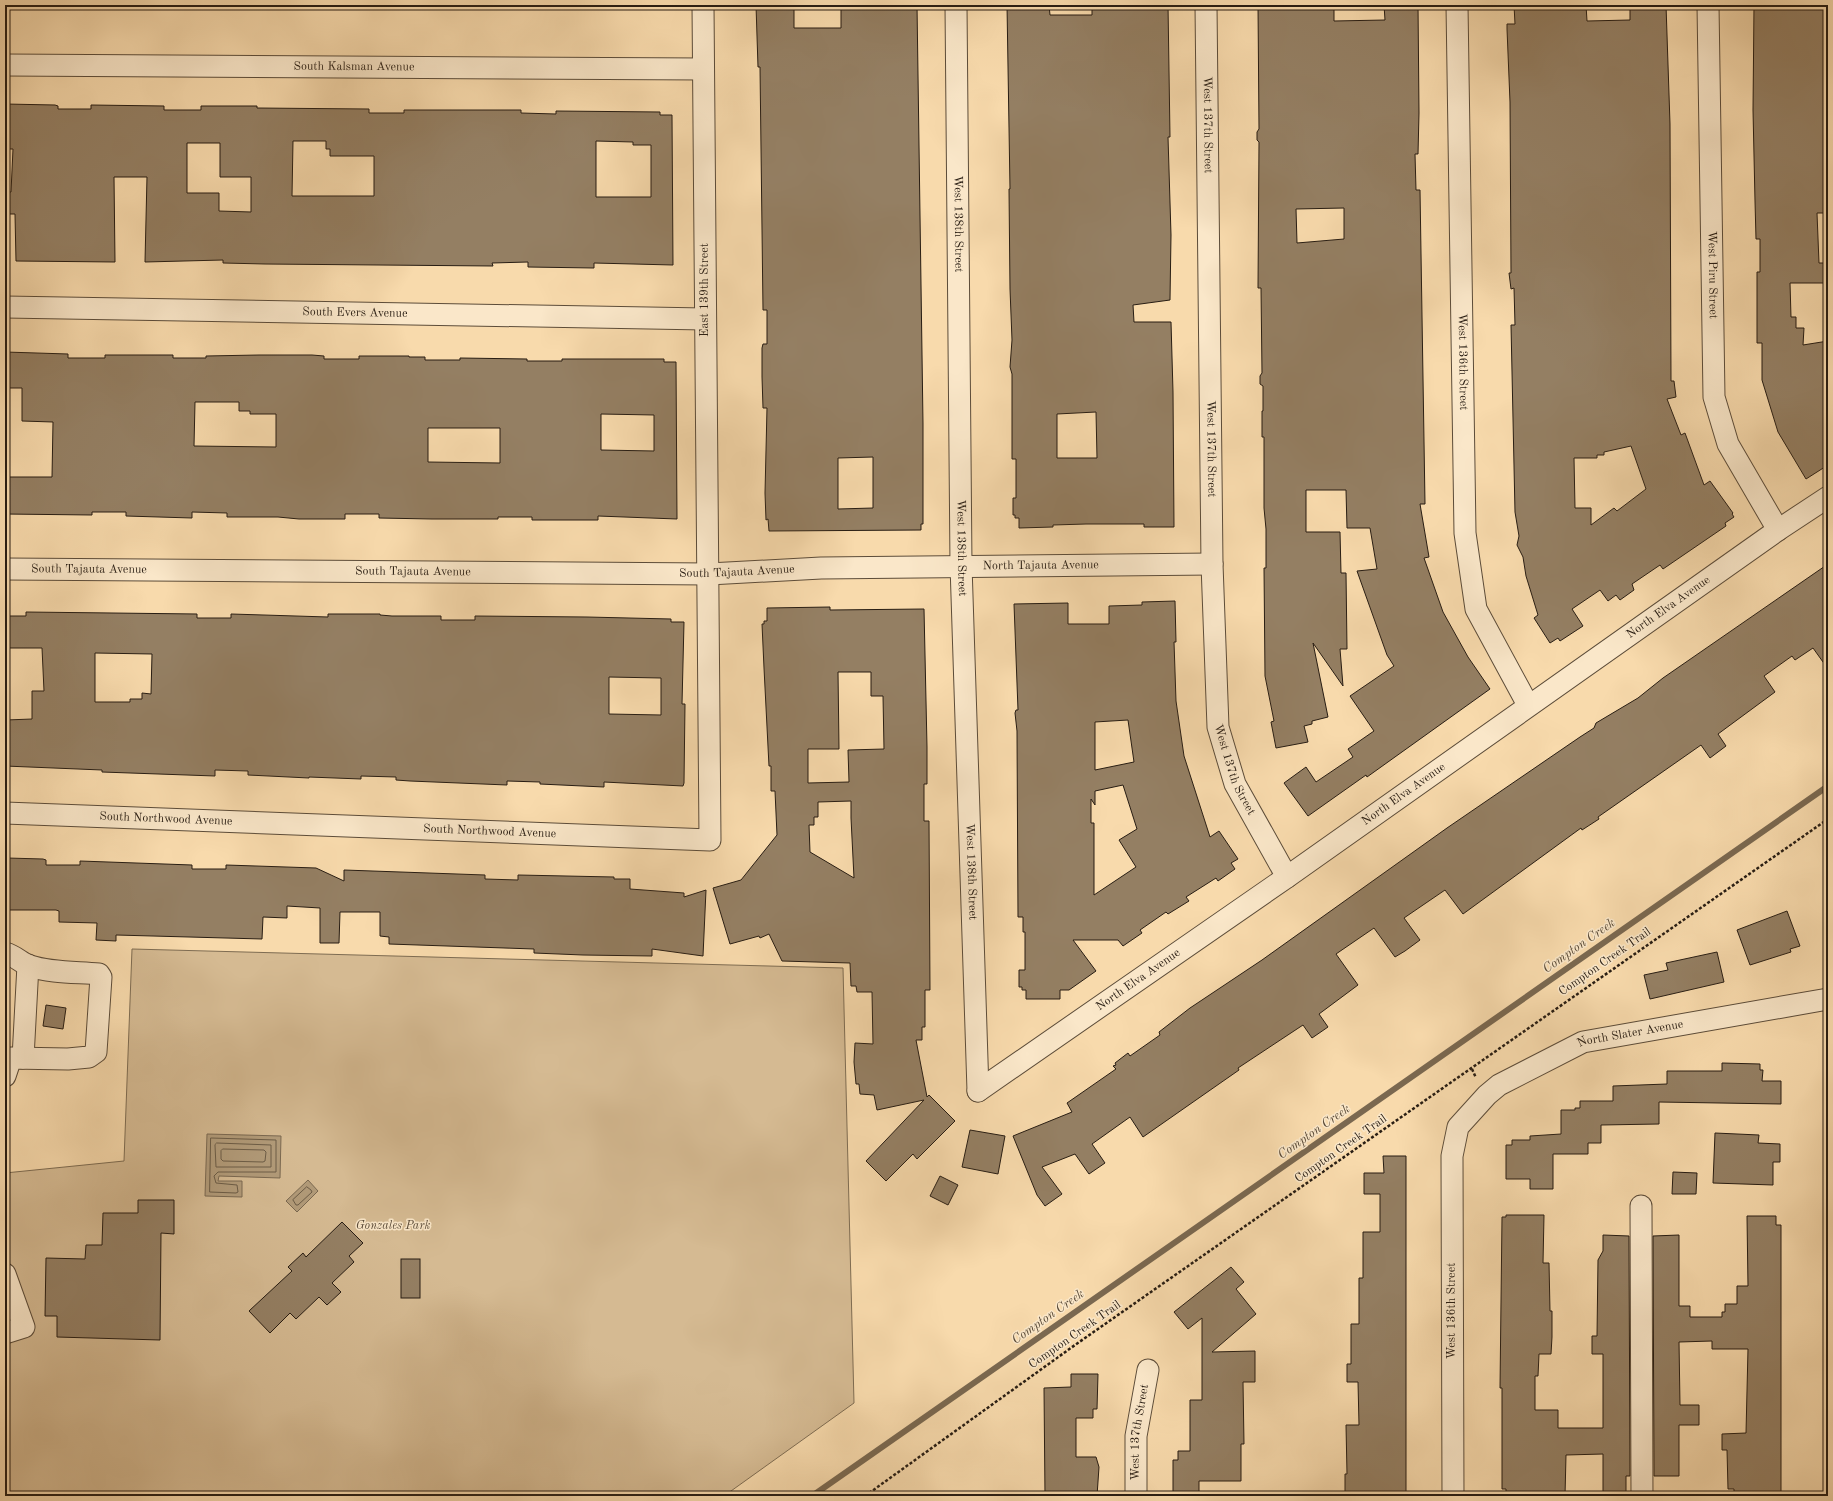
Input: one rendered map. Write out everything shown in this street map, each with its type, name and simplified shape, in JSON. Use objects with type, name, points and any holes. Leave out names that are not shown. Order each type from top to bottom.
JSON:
[{"type":"street","name":"East 139th Street","points":[[703,5],[705,319],[709,574]]},
{"type":"street","name":"West 138th Street","points":[[956,5],[961,565],[978,1091]]},
{"type":"street","name":"West 137th Street","points":[[1206,5],[1212,564],[1218,727],[1235,784],[1288,877]]},
{"type":"street","name":"West 136th Street","points":[[1457,5],[1465,533],[1476,610],[1528,705]]},
{"type":"street","name":"West Piru Street","points":[[1708,5],[1714,397],[1728,444],[1778,530]]},
{"type":"street","name":"South Kalsman Avenue","points":[[5,65],[703,69]]},
{"type":"street","name":"South Evers Avenue","points":[[5,307],[705,319]]},
{"type":"street","name":"North Elva Avenue","points":[[978,1091],[1288,877],[1528,705],[1778,530],[1828,497]]},
{"type":"street","name":"North Tajauta Avenue","points":[[821,568],[961,565],[1212,564]]},
{"type":"street","name":"South Tajauta Avenue","points":[[5,569],[709,574],[821,568]]},
{"type":"street","name":"South Northwood Avenue","points":[[5,813],[710,840],[709,574]]},
{"type":"street","points":[[5,953],[15,956],[28,965],[42,969],[98,974],[101,977],[96,1052],[89,1057],[68,1059],[11,1058],[5,1076]]},
{"type":"street","points":[[23,1058],[28,965]]},
{"type":"street","name":"North Slater Avenue","points":[[1458,1127],[1499,1085],[1583,1042],[1828,999]]},
{"type":"street","name":"West 136th Street","points":[[1453,1496],[1452,1156],[1458,1127]]},
{"type":"street","points":[[1641,1206],[1642,1496]]},
{"type":"street","points":[[5,1274],[15,1330]]},
{"type":"street","name":"West 137th Street","points":[[1136,1496],[1136,1436],[1148,1370]]},
{"type":"path","name":"Compton Creek Trail","points":[[865,1496],[1075,1345],[1828,819]]},
{"type":"green space","name":"Gonzales Park","points":[[132,949],[843,968],[854,1403],[724,1496],[5,1496],[5,1173],[124,1161]]},
{"type":"water","points":[[207,1134],[281,1136],[280,1178],[219,1176],[218,1181],[242,1181],[242,1197],[205,1196]]},
{"type":"water","points":[[308,1180],[318,1191],[297,1212],[286,1201]]},
{"type":"building","points":[[756,5],[794,5],[794,28],[841,28],[841,5],[917,5],[923,424],[923,524],[921,524],[921,530],[769,531],[768,519],[766,520],[765,493],[767,408],[763,408],[762,377],[762,348],[763,344],[767,344],[767,310],[763,310],[760,67],[758,67]],"holes":[[[873,457],[873,508],[838,509],[838,458]]]},
{"type":"building","points":[[1007,5],[1049,5],[1050,15],[1092,15],[1092,5],[1168,5],[1170,137],[1168,137],[1171,235],[1170,300],[1133,305],[1134,322],[1171,322],[1174,527],[1144,527],[1144,524],[1086,524],[1019,528],[1019,518],[1015,518],[1015,515],[1013,515],[1013,498],[1016,498],[1016,459],[1012,459],[1012,374],[1010,367],[1012,340],[1010,289]],"holes":[[[1096,412],[1097,458],[1057,458],[1057,414]]]},
{"type":"building","points":[[1258,5],[1334,5],[1334,21],[1385,20],[1384,5],[1418,5],[1419,113],[1418,154],[1415,154],[1416,190],[1420,190],[1425,504],[1420,504],[1429,557],[1424,558],[1443,612],[1468,657],[1490,689],[1367,777],[1366,775],[1308,816],[1284,783],[1306,767],[1316,782],[1353,757],[1348,749],[1374,731],[1350,696],[1394,666],[1387,655],[1357,571],[1377,569],[1370,528],[1347,528],[1346,490],[1306,490],[1306,532],[1340,532],[1341,573],[1346,573],[1347,649],[1340,649],[1343,686],[1313,643],[1328,717],[1312,721],[1312,724],[1304,726],[1308,742],[1276,748],[1271,722],[1274,721],[1265,676],[1264,568],[1266,568],[1266,529],[1264,508],[1264,437],[1262,437],[1263,386],[1260,384],[1260,376],[1262,373],[1261,288],[1258,288],[1259,142],[1257,140],[1257,132],[1259,129]],"holes":[[[1344,208],[1344,239],[1297,243],[1296,209]]]},
{"type":"building","points":[[1514,5],[1586,5],[1587,21],[1630,20],[1630,5],[1666,5],[1670,124],[1671,381],[1674,381],[1676,397],[1667,399],[1681,435],[1685,433],[1704,485],[1710,481],[1733,513],[1732,514],[1734,517],[1725,523],[1726,526],[1663,569],[1660,565],[1632,584],[1634,590],[1620,600],[1616,595],[1608,601],[1600,590],[1572,609],[1583,626],[1560,641],[1558,638],[1550,643],[1534,618],[1538,615],[1526,576],[1523,557],[1517,545],[1519,536],[1515,512],[1511,325],[1515,325],[1514,288],[1511,289],[1509,273],[1511,273],[1510,102],[1507,24],[1515,24]],"holes":[[[1631,446],[1646,489],[1617,511],[1614,508],[1591,525],[1591,508],[1575,508],[1574,458],[1597,458],[1597,455],[1604,455],[1604,452]]]},
{"type":"building","points":[[1754,5],[1828,5],[1828,213],[1817,213],[1819,263],[1828,263],[1828,283],[1790,283],[1791,317],[1796,317],[1796,328],[1804,328],[1803,345],[1828,341],[1828,465],[1806,479],[1778,432],[1762,380],[1762,343],[1757,343],[1757,272],[1760,272],[1760,239],[1756,239],[1755,201],[1753,110]]},
{"type":"building","points":[[5,104],[55,105],[58,106],[58,109],[91,109],[91,105],[164,106],[164,110],[201,110],[201,106],[257,106],[257,108],[369,109],[369,113],[404,113],[404,110],[521,110],[521,113],[556,114],[556,111],[660,112],[660,115],[672,115],[673,265],[594,263],[594,268],[528,267],[528,262],[492,263],[493,266],[265,264],[223,263],[223,260],[145,262],[147,177],[114,177],[115,262],[16,261],[15,214],[5,214],[5,192],[11,192],[13,149],[5,149]],"holes":[[[293,141],[326,141],[326,149],[330,149],[330,156],[374,156],[374,196],[292,196]],[[596,141],[633,142],[633,145],[651,145],[651,197],[596,197]],[[187,143],[220,143],[220,177],[251,177],[251,212],[219,211],[219,193],[187,193]]]},
{"type":"building","points":[[5,352],[68,354],[68,358],[105,358],[105,355],[173,355],[173,358],[206,358],[206,356],[312,355],[324,356],[324,359],[359,359],[359,356],[409,356],[425,357],[425,360],[460,360],[460,358],[527,359],[527,361],[562,361],[562,359],[664,359],[664,362],[676,362],[677,519],[598,516],[598,520],[532,520],[532,517],[498,517],[498,519],[432,519],[379,518],[379,514],[345,514],[345,519],[299,519],[278,517],[227,517],[227,513],[192,512],[192,518],[126,516],[126,512],[92,512],[92,515],[5,514],[5,477],[52,477],[53,422],[22,421],[22,388],[5,388]],"holes":[[[195,402],[239,402],[239,411],[250,411],[250,414],[276,414],[276,447],[194,446]],[[601,414],[654,415],[654,451],[601,450]],[[428,428],[500,428],[500,463],[428,462]]]},
{"type":"building","points":[[1828,564],[1828,669],[1813,648],[1795,660],[1792,656],[1764,676],[1775,692],[1718,734],[1726,746],[1710,758],[1701,745],[1598,817],[1599,819],[1582,830],[1581,828],[1463,914],[1445,890],[1404,918],[1420,940],[1395,957],[1374,928],[1336,954],[1358,985],[1319,1014],[1328,1027],[1312,1038],[1303,1025],[1238,1068],[1239,1070],[1143,1137],[1130,1117],[1092,1144],[1105,1163],[1089,1174],[1075,1154],[1042,1167],[1062,1194],[1045,1206],[1037,1195],[1013,1136],[1072,1112],[1067,1103],[1116,1069],[1113,1066],[1116,1065],[1115,1063],[1128,1053],[1130,1056],[1160,1035],[1159,1032],[1190,1008],[1262,960],[1447,828],[1594,728],[1596,723],[1638,698],[1663,678]]},
{"type":"building","points":[[1175,601],[1176,642],[1174,642],[1176,701],[1184,756],[1210,837],[1219,831],[1238,859],[1231,863],[1235,869],[1218,881],[1216,878],[1186,897],[1189,901],[1168,914],[1166,912],[1140,930],[1142,933],[1123,946],[1118,940],[1073,940],[1096,971],[1069,990],[1060,990],[1060,999],[1026,999],[1026,990],[1022,990],[1022,987],[1019,987],[1019,970],[1025,970],[1025,932],[1023,932],[1023,917],[1018,917],[1017,731],[1015,713],[1016,710],[1018,710],[1014,604],[1068,603],[1068,624],[1109,624],[1109,606],[1142,605],[1142,602]],"holes":[[[1128,720],[1134,762],[1095,770],[1095,722]],[[1123,785],[1137,829],[1119,840],[1136,867],[1094,895],[1094,823],[1091,823],[1091,799],[1095,805],[1095,791]]]},
{"type":"building","points":[[830,607],[830,610],[924,609],[927,784],[924,784],[924,821],[929,821],[930,990],[925,990],[925,1027],[922,1027],[922,1040],[916,1040],[927,1097],[929,1095],[955,1121],[917,1159],[913,1154],[886,1181],[866,1161],[924,1100],[877,1110],[874,1095],[860,1094],[859,1084],[856,1084],[854,1062],[855,1043],[873,1044],[872,992],[857,992],[856,986],[851,986],[850,963],[782,961],[769,934],[760,938],[759,936],[730,944],[713,888],[741,880],[777,835],[775,791],[771,791],[771,766],[769,766],[762,624],[764,624],[764,621],[767,621],[767,608]],"holes":[[[838,672],[871,672],[871,696],[883,696],[884,749],[848,750],[849,782],[808,783],[808,749],[839,749]],[[851,801],[851,818],[854,878],[810,852],[809,825],[814,825],[814,817],[818,817],[818,802]]]},
{"type":"building","points":[[26,612],[197,614],[197,618],[231,618],[231,614],[328,617],[328,614],[380,614],[392,616],[441,616],[441,620],[475,620],[475,616],[671,619],[671,622],[684,622],[682,704],[685,704],[684,783],[683,786],[604,782],[604,787],[507,781],[507,785],[396,780],[396,777],[361,776],[361,779],[248,775],[248,771],[215,770],[215,776],[102,772],[102,770],[5,766],[6,720],[32,719],[32,691],[44,691],[42,648],[5,648],[5,616],[26,616]],"holes":[[[95,653],[152,654],[151,694],[142,693],[142,699],[130,699],[130,702],[95,702]],[[609,677],[661,678],[661,715],[609,714]]]},
{"type":"building","points":[[7,858],[43,859],[46,860],[46,865],[80,865],[80,861],[192,865],[192,869],[226,869],[226,865],[316,868],[344,881],[344,870],[485,875],[485,879],[518,880],[518,875],[614,877],[614,879],[630,879],[630,889],[684,893],[684,897],[706,890],[703,956],[652,949],[652,956],[583,955],[534,953],[534,949],[389,944],[389,937],[380,936],[380,912],[340,912],[339,943],[320,943],[320,908],[287,906],[287,918],[263,917],[262,939],[116,935],[116,941],[96,940],[97,923],[59,922],[59,911],[56,910],[5,910],[5,860]]},
{"type":"building","points":[[1787,911],[1800,946],[1790,949],[1791,952],[1750,965],[1737,930]]},
{"type":"building","points":[[1717,952],[1724,982],[1650,999],[1644,975],[1668,970],[1666,963]]},
{"type":"building","points":[[46,1005],[66,1008],[63,1029],[43,1026]]},
{"type":"building","points":[[1722,1063],[1760,1064],[1760,1070],[1763,1070],[1762,1081],[1781,1081],[1781,1104],[1659,1102],[1659,1124],[1601,1125],[1601,1143],[1588,1143],[1588,1154],[1553,1154],[1553,1189],[1530,1189],[1530,1179],[1506,1179],[1506,1145],[1512,1145],[1512,1140],[1530,1140],[1530,1136],[1561,1134],[1561,1110],[1575,1110],[1575,1108],[1580,1108],[1580,1101],[1613,1101],[1613,1086],[1667,1084],[1667,1071],[1722,1071]]},
{"type":"building","points":[[970,1130],[1005,1136],[998,1174],[962,1167]]},
{"type":"building","points":[[1715,1133],[1759,1135],[1758,1143],[1780,1144],[1780,1162],[1773,1162],[1773,1185],[1713,1183]]},
{"type":"building","points":[[1383,1156],[1406,1156],[1406,1496],[1345,1496],[1345,1474],[1347,1474],[1346,1425],[1359,1425],[1358,1382],[1347,1382],[1347,1364],[1351,1364],[1351,1324],[1359,1324],[1359,1278],[1363,1278],[1363,1232],[1380,1232],[1380,1194],[1364,1194],[1364,1173],[1384,1173]]},
{"type":"building","points":[[1673,1172],[1697,1173],[1696,1194],[1672,1194]]},
{"type":"building","points":[[940,1176],[958,1185],[948,1205],[930,1196]]},
{"type":"building","points":[[138,1200],[174,1200],[174,1234],[161,1233],[160,1340],[57,1337],[57,1316],[45,1316],[46,1258],[85,1259],[86,1245],[102,1245],[103,1213],[138,1213]]},
{"type":"building","points":[[1506,1215],[1544,1215],[1543,1263],[1549,1263],[1552,1337],[1551,1354],[1539,1354],[1538,1376],[1535,1376],[1535,1410],[1558,1410],[1558,1428],[1603,1428],[1603,1354],[1592,1354],[1592,1336],[1597,1336],[1598,1260],[1603,1251],[1603,1235],[1629,1236],[1630,1476],[1626,1476],[1626,1496],[1603,1496],[1603,1454],[1566,1455],[1565,1496],[1506,1496],[1506,1489],[1502,1489],[1502,1388],[1500,1388],[1502,1217],[1506,1217]]},
{"type":"building","points":[[1747,1216],[1776,1216],[1776,1225],[1781,1225],[1781,1496],[1734,1496],[1734,1489],[1728,1489],[1727,1450],[1722,1450],[1722,1434],[1746,1433],[1748,1349],[1712,1349],[1712,1341],[1679,1342],[1680,1405],[1699,1405],[1699,1425],[1679,1425],[1679,1476],[1654,1476],[1653,1236],[1679,1235],[1679,1306],[1690,1306],[1690,1317],[1722,1317],[1722,1312],[1725,1312],[1725,1304],[1737,1304],[1737,1286],[1748,1286]]},
{"type":"building","points":[[342,1222],[363,1243],[349,1256],[354,1262],[332,1283],[341,1292],[327,1305],[319,1297],[296,1319],[290,1313],[270,1333],[249,1311],[292,1271],[288,1267],[303,1253],[306,1257]]},
{"type":"building","points":[[401,1259],[420,1259],[420,1298],[401,1298]]},
{"type":"building","points":[[1231,1267],[1244,1282],[1236,1289],[1256,1314],[1212,1352],[1255,1351],[1255,1382],[1243,1382],[1244,1444],[1241,1444],[1241,1481],[1199,1481],[1199,1494],[1173,1494],[1173,1460],[1178,1460],[1178,1451],[1190,1451],[1190,1400],[1202,1400],[1202,1318],[1188,1329],[1174,1312]]},
{"type":"building","points":[[1071,1374],[1098,1374],[1097,1409],[1093,1409],[1093,1418],[1076,1418],[1076,1457],[1096,1457],[1099,1467],[1097,1496],[1045,1496],[1044,1388],[1071,1387]]},
{"type":"waterway","name":"Compton Creek","points":[[812,1496],[1828,786]]}]
